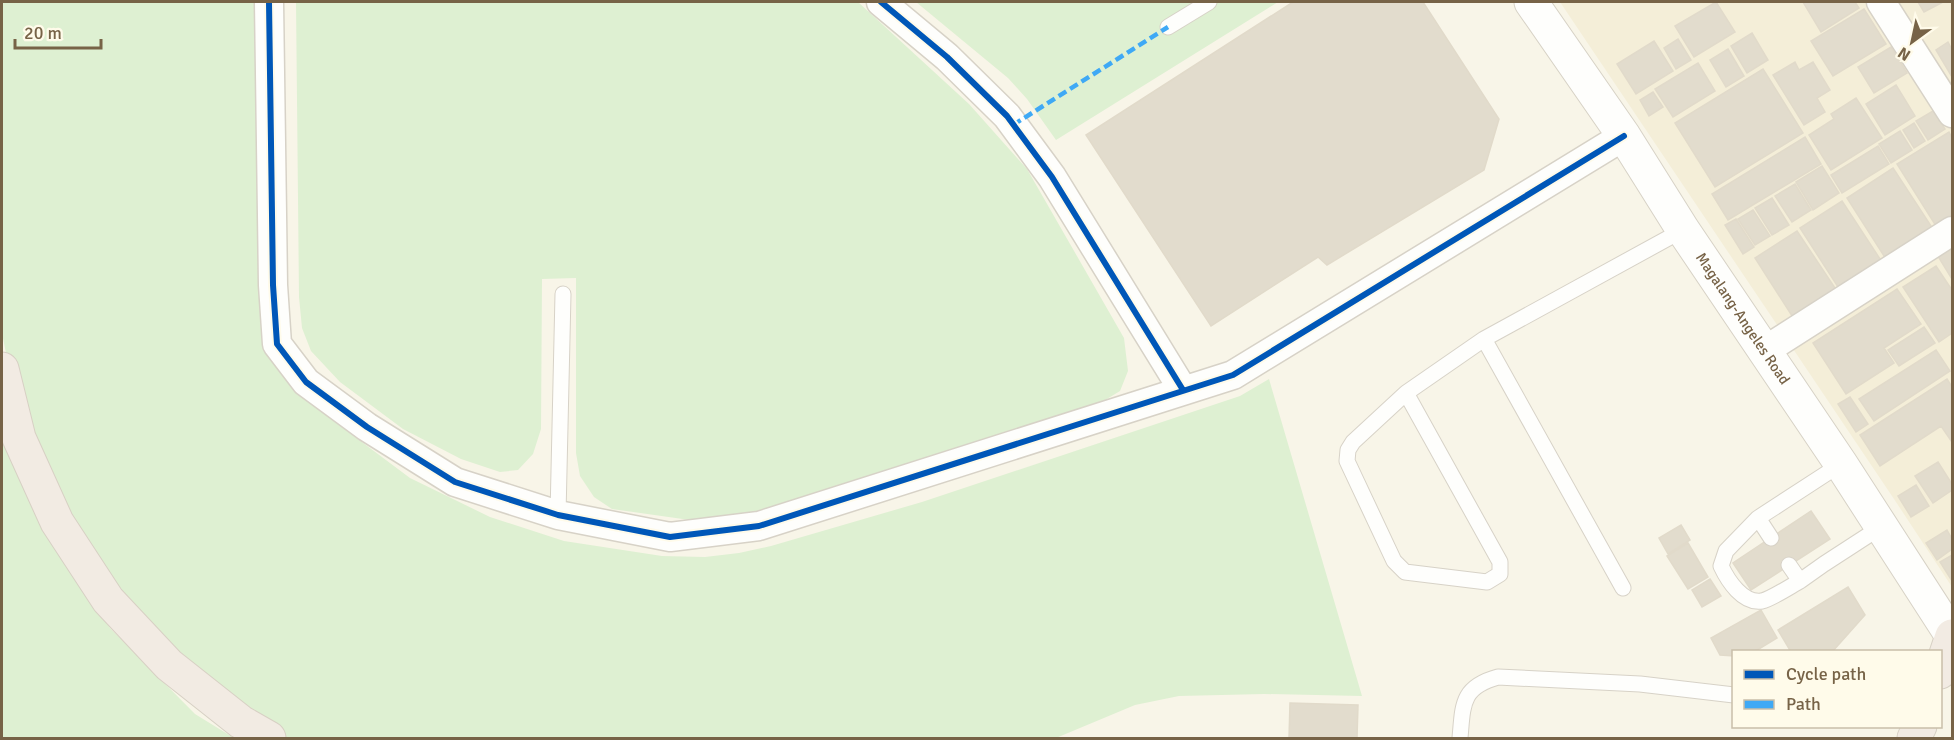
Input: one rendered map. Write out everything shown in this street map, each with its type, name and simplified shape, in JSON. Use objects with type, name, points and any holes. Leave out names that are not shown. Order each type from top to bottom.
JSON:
[{"type":"highway","points":[[2,369],[19,438],[57,522],[108,600],[169,665],[241,722],[269,738]]},
{"type":"highway","points":[[1942,669],[1952,636]]},
{"type":"main road","name":"Magalang-Angeles Road","points":[[1532,2],[1624,136],[1683,230],[1841,464],[1952,636]]},
{"type":"street","points":[[269,2],[273,285],[277,344],[306,382],[366,427],[455,482],[558,515],[670,537],[759,526],[1233,375],[1624,136]]},
{"type":"street","points":[[881,2],[947,57],[1007,116],[1052,177],[1183,390]]},
{"type":"street","points":[[1881,2],[1953,113]]},
{"type":"street","points":[[1764,351],[1953,231]]},
{"type":"lane","points":[[1168,27],[1209,2]]},
{"type":"lane","points":[[1406,393],[1500,562],[1500,574],[1487,582],[1406,572],[1394,561],[1347,461],[1347,450],[1406,393],[1484,339],[1683,230]]},
{"type":"lane","points":[[558,515],[563,294]]},
{"type":"lane","points":[[1484,339],[1623,588]]},
{"type":"lane","points":[[1841,464],[1758,518],[1726,551],[1721,567],[1727,581],[1740,593],[1762,601],[1800,581],[1881,527]]},
{"type":"lane","points":[[1758,518],[1771,538]]},
{"type":"lane","points":[[1789,565],[1800,581]]},
{"type":"lane","points":[[1936,650],[1952,636]]},
{"type":"lane","points":[[1460,738],[1463,709],[1468,693],[1486,680],[1498,677],[1640,684],[1732,694]]},
{"type":"shaded area","points":[[1560,2],[1952,2],[1952,587],[1894,499]]},
{"type":"green space","points":[[2,2],[259,2],[272,355],[283,375],[307,401],[410,478],[490,517],[564,541],[662,556],[705,557],[771,546],[922,502],[1240,396],[1269,379],[1362,696],[1264,694],[1179,696],[1135,705],[1056,738],[284,738],[174,660],[70,527],[15,399],[2,333]]},
{"type":"green space","points":[[296,2],[858,2],[969,104],[1027,169],[1124,338],[1128,371],[1120,391],[1097,405],[738,517],[711,523],[612,509],[594,497],[580,476],[576,453],[576,278],[542,279],[541,429],[533,454],[518,470],[500,472],[461,459],[403,429],[340,382],[311,351],[302,328],[299,297]]},
{"type":"green space","points":[[916,2],[1278,2],[1056,140],[1027,99],[1008,78]]},
{"type":"green space","points":[[2,417],[47,533],[110,628],[195,714],[234,738],[2,738]]},
{"type":"building","points":[[1293,2],[1423,2],[1499,119],[1484,170],[1327,265],[1318,257],[1211,326],[1086,135]]},
{"type":"building","points":[[1716,2],[1735,32],[1694,57],[1675,26]]},
{"type":"building","points":[[1803,2],[1855,2],[1859,8],[1821,32]]},
{"type":"building","points":[[1918,2],[1943,2],[1924,12]]},
{"type":"building","points":[[1864,9],[1886,44],[1833,76],[1811,41]]},
{"type":"building","points":[[1752,33],[1768,60],[1747,73],[1731,46]]},
{"type":"building","points":[[1678,39],[1691,60],[1676,69],[1664,48]]},
{"type":"building","points":[[1654,41],[1673,71],[1636,94],[1617,64]]},
{"type":"building","points":[[1948,42],[1952,50],[1952,77],[1936,50]]},
{"type":"building","points":[[1891,47],[1907,73],[1874,93],[1858,67]]},
{"type":"building","points":[[1728,49],[1744,76],[1726,87],[1710,60]]},
{"type":"building","points":[[1795,62],[1799,70],[1813,62],[1830,90],[1817,98],[1825,112],[1804,125],[1773,75]]},
{"type":"building","points":[[1698,63],[1715,91],[1673,117],[1655,89]]},
{"type":"building","points":[[1763,69],[1803,133],[1715,187],[1675,123]]},
{"type":"building","points":[[1896,85],[1915,116],[1885,135],[1866,104]]},
{"type":"building","points":[[1653,92],[1663,107],[1649,116],[1640,100]]},
{"type":"building","points":[[1856,98],[1882,138],[1831,170],[1809,135],[1834,119],[1831,114]]},
{"type":"building","points":[[1933,111],[1945,129],[1928,140],[1916,121]]},
{"type":"building","points":[[1914,123],[1925,141],[1914,148],[1903,130]]},
{"type":"building","points":[[1900,131],[1912,150],[1891,163],[1879,144]]},
{"type":"building","points":[[1949,132],[1952,138],[1952,216],[1936,226],[1897,164]]},
{"type":"building","points":[[1805,137],[1821,164],[1728,220],[1712,194]]},
{"type":"building","points":[[1878,146],[1889,164],[1842,193],[1831,175]]},
{"type":"building","points":[[1822,166],[1839,193],[1813,210],[1796,182]]},
{"type":"building","points":[[1893,168],[1933,229],[1886,259],[1847,198]]},
{"type":"building","points":[[1795,184],[1811,210],[1792,222],[1775,196]]},
{"type":"building","points":[[1772,198],[1789,225],[1772,235],[1755,208]]},
{"type":"building","points":[[1842,201],[1882,262],[1840,290],[1800,228]]},
{"type":"building","points":[[1753,210],[1770,236],[1755,245],[1738,219]]},
{"type":"building","points":[[1736,219],[1754,247],[1743,254],[1725,225]]},
{"type":"building","points":[[1797,231],[1837,291],[1794,319],[1755,258]]},
{"type":"building","points":[[1952,243],[1952,279],[1936,253]]},
{"type":"building","points":[[1936,266],[1952,290],[1952,333],[1939,342],[1903,287]]},
{"type":"building","points":[[1897,289],[1921,324],[1884,348],[1894,363],[1846,394],[1813,343]]},
{"type":"building","points":[[1924,327],[1935,343],[1899,366],[1888,350]]},
{"type":"building","points":[[1936,350],[1950,371],[1874,421],[1859,399]]},
{"type":"building","points":[[1947,379],[1952,387],[1952,442],[1941,426],[1880,466],[1860,435]]},
{"type":"building","points":[[1850,397],[1868,424],[1856,432],[1838,404]]},
{"type":"building","points":[[1938,462],[1952,484],[1952,490],[1933,503],[1915,476]]},
{"type":"building","points":[[1916,485],[1929,506],[1911,517],[1898,496]]},
{"type":"building","points":[[1811,511],[1830,539],[1751,590],[1733,563]]},
{"type":"building","points":[[1681,525],[1690,540],[1668,554],[1659,538]]},
{"type":"building","points":[[1947,530],[1952,539],[1952,549],[1937,560],[1926,543]]},
{"type":"building","points":[[1688,543],[1708,577],[1688,589],[1667,556]]},
{"type":"building","points":[[1952,555],[1952,581],[1940,562]]},
{"type":"building","points":[[1710,579],[1721,596],[1702,607],[1692,590]]},
{"type":"building","points":[[1848,587],[1865,615],[1834,650],[1790,650],[1778,630]]},
{"type":"building","points":[[1761,610],[1777,638],[1757,650],[1732,650],[1732,656],[1720,655],[1711,638]]},
{"type":"building","points":[[1290,703],[1358,705],[1357,738],[1289,738]]},
{"type":"marked path","points":[[1013,125],[1168,27]]},
{"type":"cycle path","points":[[269,2],[273,285],[277,344],[306,382],[367,427],[455,482],[558,515],[670,537],[759,526],[1233,375],[1624,136]]},
{"type":"cycle path","points":[[881,2],[947,57],[1007,116],[1052,177],[1183,390]]}]
